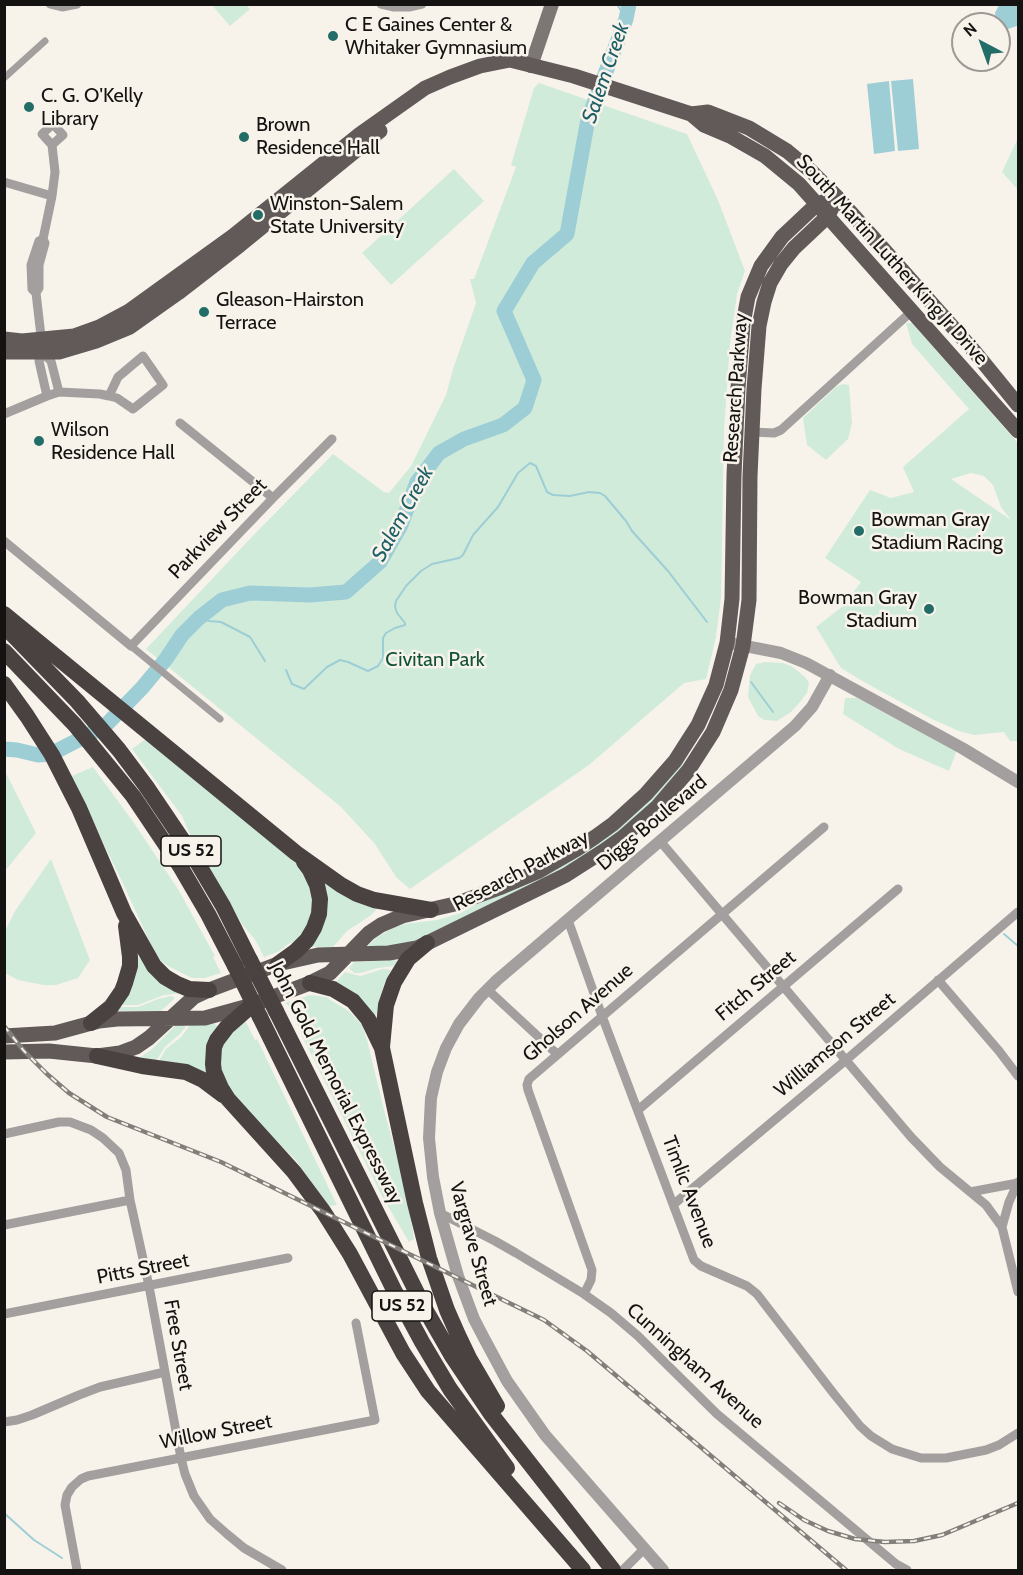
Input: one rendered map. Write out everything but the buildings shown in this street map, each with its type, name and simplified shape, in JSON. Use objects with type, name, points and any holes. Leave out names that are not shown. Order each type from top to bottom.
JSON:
[{"type":"highway","points":[[4,614],[296,853],[341,885],[357,894],[382,902],[431,910]]},
{"type":"highway","name":"John Gold Memorial Expressway","points":[[4,627],[77,701],[118,750],[163,809],[194,857],[223,906],[242,963],[262,1011],[394,1290],[426,1350],[469,1418],[583,1570]]},
{"type":"highway","name":"John Gold Memorial Expressway","points":[[4,651],[61,709],[103,758],[149,819],[208,914],[242,963]]},
{"type":"highway","points":[[4,684],[52,755],[75,799],[124,913],[150,960],[159,972],[171,981],[183,987],[209,990]]},
{"type":"highway","points":[[278,964],[307,940],[319,914],[320,899],[317,885],[310,870],[296,853]]},
{"type":"highway","points":[[91,1023],[111,1007],[125,983],[130,957],[124,913]]},
{"type":"highway","points":[[382,1048],[386,1005],[394,982],[408,959],[427,944]]},
{"type":"highway","points":[[310,983],[333,989],[353,1001],[364,1012],[382,1048],[422,1231],[447,1310],[481,1380],[549,1488]]},
{"type":"highway","points":[[262,1011],[227,1027],[217,1040],[214,1047],[213,1064],[221,1088],[228,1099],[294,1172],[323,1211],[350,1254],[403,1353],[428,1391],[583,1570]]},
{"type":"highway","name":"John Gold Memorial Expressway","points":[[262,1011],[438,1333],[480,1400],[613,1570]]},
{"type":"highway","points":[[97,1056],[142,1066],[186,1072],[203,1080],[228,1099]]},
{"type":"main road","points":[[531,66],[552,4]]},
{"type":"main road","name":"South Martin Luther King Jr Drive","points":[[4,352],[42,346],[74,336],[99,327],[129,311],[232,236],[360,134],[425,88],[480,66],[510,60],[574,76],[691,114],[704,125],[742,142],[765,156],[788,174],[817,204],[1018,431]]},
{"type":"main road","name":"South Martin Luther King Jr Drive","points":[[691,114],[708,112],[736,123],[762,135],[799,161],[837,197],[966,342],[1018,405]]},
{"type":"main road","name":"Research Parkway","points":[[4,1035],[55,1033],[91,1023],[117,1019],[205,1018],[262,1011],[330,973],[369,933],[381,925],[402,916],[455,904],[539,871],[586,843],[630,810],[646,794],[675,761],[698,725],[716,685],[727,642],[732,599],[738,388],[743,324],[748,297],[761,266],[774,246],[817,204],[837,197]]},
{"type":"main road","name":"Research Parkway","points":[[4,1052],[55,1052],[97,1056],[120,1053],[136,1047],[149,1038],[194,997],[278,964],[318,955],[399,952],[427,944],[586,863],[623,837],[658,806],[688,771],[712,732],[731,690],[744,645],[749,600],[752,432],[759,326],[767,292],[787,256],[828,216],[837,197]]},
{"type":"main road","name":"South Martin Luther King Jr Drive","points":[[4,339],[22,340],[42,346]]},
{"type":"main road","points":[[963,369],[1013,412],[1018,413]]},
{"type":"street","points":[[50,4],[62,7],[77,4]]},
{"type":"street","points":[[381,4],[409,7],[422,4]]},
{"type":"street","points":[[4,78],[45,41]]},
{"type":"street","points":[[47,396],[39,361],[42,346],[36,293],[32,289],[30,273],[37,255],[39,241],[43,239],[52,196],[55,172],[52,145]]},
{"type":"street","points":[[4,182],[52,196]]},
{"type":"street","points":[[752,432],[774,433],[781,430],[912,311]]},
{"type":"street","points":[[42,346],[51,361],[60,392]]},
{"type":"street","points":[[4,414],[60,392],[109,396],[117,398],[133,409],[163,385],[143,356],[118,376],[109,396]]},
{"type":"street","points":[[180,423],[273,498]]},
{"type":"street","name":"Parkview Street","points":[[131,646],[332,439]]},
{"type":"street","points":[[4,541],[220,719]]},
{"type":"street","points":[[727,642],[781,653],[806,663],[984,760],[1018,782]]},
{"type":"street","name":"Diggs Boulevard","points":[[487,989],[795,726],[812,707],[830,675]]},
{"type":"street","name":"Gholson Avenue","points":[[584,1294],[591,1280],[592,1270],[528,1090],[529,1079],[824,827]]},
{"type":"street","points":[[660,842],[911,1137],[940,1167],[986,1205],[1002,1227],[1018,1292]]},
{"type":"street","name":"Fitch Street","points":[[638,1110],[898,889]]},
{"type":"street","name":"Williamson Street","points":[[674,1204],[1018,912]]},
{"type":"street","name":"Timlic Avenue","points":[[568,920],[694,1260],[701,1266],[747,1286],[757,1294],[860,1426],[879,1442],[921,1458],[946,1458],[985,1450],[1018,1433]]},
{"type":"street","points":[[938,980],[1018,1076]]},
{"type":"street","points":[[487,989],[557,1054]]},
{"type":"street","name":"Vargrave Street","points":[[487,989],[465,1015],[441,1060],[430,1111],[429,1138],[433,1177],[451,1255],[465,1298],[507,1381],[545,1436],[663,1570]]},
{"type":"street","name":"Free Street","points":[[4,1134],[59,1122],[70,1122],[91,1130],[114,1148],[123,1160],[185,1474],[194,1496],[210,1519],[244,1548],[282,1570]]},
{"type":"street","points":[[970,1192],[1018,1183]]},
{"type":"street","points":[[1002,1227],[1009,1202],[1018,1183]]},
{"type":"street","points":[[4,1225],[130,1200]]},
{"type":"street","name":"Cunningham Avenue","points":[[440,1213],[495,1241],[584,1294],[611,1313],[717,1414],[896,1564],[907,1570]]},
{"type":"street","name":"Pitts Street","points":[[4,1314],[288,1258]]},
{"type":"street","name":"Willow Street","points":[[78,1570],[65,1511],[65,1500],[76,1483],[88,1476],[375,1420],[356,1323]]},
{"type":"street","points":[[4,1422],[32,1415],[100,1387],[165,1372]]},
{"type":"street","points":[[623,1570],[644,1549]]},
{"type":"green space","points":[[212,5],[246,5],[250,9],[230,26]]},
{"type":"green space","name":"Civitan Park","points":[[539,83],[687,134],[718,200],[745,271],[737,294],[730,344],[724,431],[721,598],[716,637],[706,679],[684,683],[589,765],[410,889],[396,877],[375,844],[340,806],[146,649],[333,454],[384,492],[389,493],[411,466],[446,395],[476,303],[470,279],[474,279],[516,167],[511,165],[534,88]]},
{"type":"green space","points":[[1018,138],[1018,190],[1002,172]]},
{"type":"green space","points":[[454,169],[484,201],[391,285],[362,253]]},
{"type":"green space","name":"Bowman Gray Stadium","points":[[906,323],[912,323],[1018,443],[1018,741],[1010,741],[1004,732],[974,735],[959,731],[864,682],[841,668],[816,627],[843,606],[861,582],[825,558],[870,490],[891,498],[914,492],[903,467],[969,409],[912,344]],"holes":[[[971,473],[984,476],[993,485],[1001,507],[1011,520],[951,479]]]},
{"type":"green space","points":[[842,384],[849,385],[852,423],[848,439],[826,460],[807,445],[803,418]]},
{"type":"green space","points":[[783,663],[793,667],[809,683],[807,693],[800,702],[791,712],[777,721],[764,720],[758,716],[748,697],[750,675],[756,664]]},
{"type":"green space","points":[[845,698],[857,698],[957,750],[949,771],[899,749],[843,714]]},
{"type":"green space","points":[[147,738],[302,867],[316,901],[307,930],[280,951],[264,957],[192,839],[182,816],[132,749]]},
{"type":"green space","points":[[687,755],[680,771],[638,817],[582,859],[420,939],[399,945],[366,948],[377,937],[393,928],[461,913],[490,895],[536,876]]},
{"type":"green space","points":[[93,767],[178,889],[215,956],[213,957],[221,973],[205,978],[192,978],[168,966],[155,953],[70,777]]},
{"type":"green space","points":[[4,769],[36,833],[5,871],[4,871]]},
{"type":"green space","points":[[51,859],[90,960],[78,978],[56,985],[43,985],[18,980],[5,973],[5,931],[15,911]]},
{"type":"green space","points":[[319,875],[379,907],[347,931],[333,947],[311,947],[310,945]]},
{"type":"green space","points":[[138,958],[181,993],[164,995],[138,1005],[123,1005],[122,1002]]},
{"type":"green space","points":[[397,961],[394,966],[361,973],[354,973],[349,968],[354,962]]},
{"type":"green space","points":[[383,969],[391,970],[374,1016],[335,983],[345,972],[360,976]]},
{"type":"green space","points":[[310,995],[326,997],[349,1011],[362,1025],[406,1189],[414,1239],[409,1242],[382,1196],[285,1003]]},
{"type":"green space","points":[[171,996],[175,998],[161,1011],[117,1011],[119,1007],[138,1007]]},
{"type":"green space","points":[[245,1020],[255,1040],[257,1039],[337,1205],[329,1206],[295,1159],[272,1137],[223,1081],[219,1048]]},
{"type":"green space","points":[[215,1024],[217,1026],[210,1075],[161,1062],[160,1059],[166,1049],[181,1037],[190,1025]]},
{"type":"green space","points":[[185,1025],[185,1028],[165,1047],[156,1061],[139,1058],[152,1049],[175,1026]]},
{"type":"water","points":[[999,5],[1018,5],[1018,25],[1011,28],[1011,12],[996,12]]},
{"type":"water","points":[[913,79],[919,149],[898,151],[891,81]]},
{"type":"water","points":[[889,81],[895,151],[874,154],[867,84]]},
{"type":"waterway","points":[[617,4],[626,19]]},
{"type":"waterway","name":"Salem Creek","points":[[4,749],[38,755],[51,754],[105,726],[142,688],[182,635],[222,600],[250,593],[310,595],[346,592],[380,562],[401,525],[417,482],[439,453],[464,439],[503,425],[525,408],[534,380],[504,311],[533,263],[567,234],[588,119],[626,19],[629,4]]},
{"type":"waterway","points":[[286,670],[292,684],[304,689],[327,667],[340,660],[368,671],[378,666],[383,658],[383,638],[386,633],[405,625],[395,607],[396,601],[406,586],[432,564],[463,555],[473,535],[498,507],[518,473],[530,463],[536,466],[547,492],[553,495],[570,496],[589,492],[605,496],[707,622]]},
{"type":"waterway","points":[[199,618],[221,622],[250,637],[265,661]]},
{"type":"waterway","points":[[751,682],[773,712]]},
{"type":"waterway","points":[[1004,934],[1018,946]]},
{"type":"waterway","points":[[4,1513],[34,1540],[62,1558]]},
{"type":"railway","points":[[4,1026],[47,1074],[69,1093],[107,1117],[221,1162],[544,1320],[587,1351],[846,1570]]},
{"type":"railway","points":[[779,1503],[804,1520],[828,1531],[855,1539],[885,1542],[914,1541],[942,1535],[1018,1503]]},
{"type":"place","name":"C E Gaines Center & Whitaker Gymnasium","points":[[333,36]]},
{"type":"place","name":"C. G. O'Kelly Library","points":[[29,107]]},
{"type":"place","name":"Brown Residence Hall","points":[[244,137]]},
{"type":"place","name":"Winston-Salem State University","points":[[258,215]]},
{"type":"place","name":"Gleason-Hairston Terrace","points":[[204,312]]},
{"type":"place","name":"Wilson Residence Hall","points":[[39,441]]},
{"type":"place","name":"Bowman Gray Stadium Racing","points":[[859,531]]},
{"type":"place","name":"Bowman Gray Stadium","points":[[929,609]]}]
